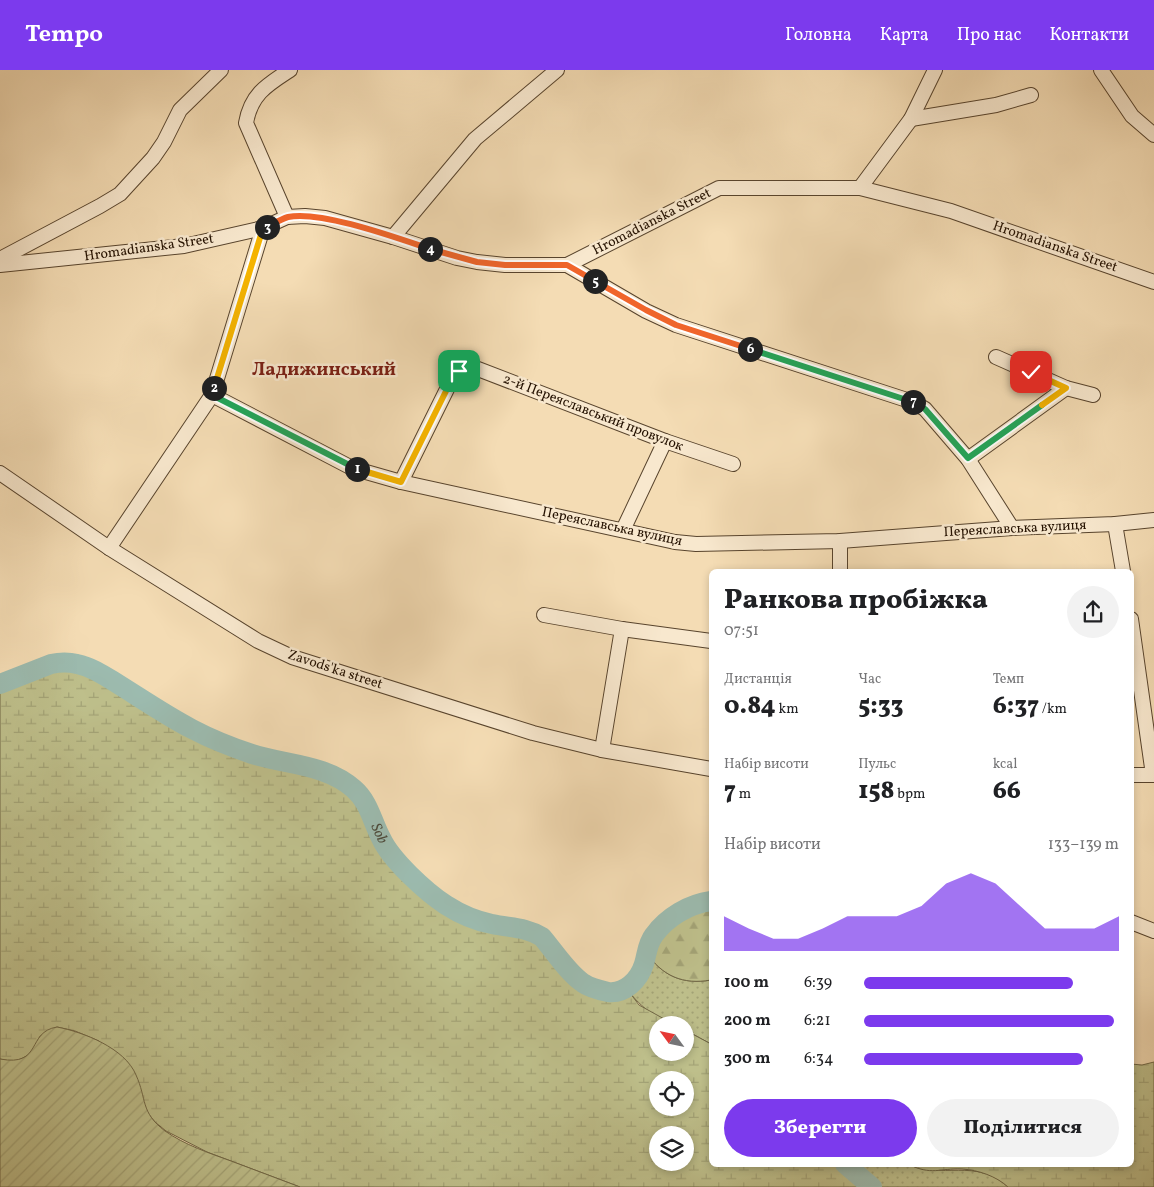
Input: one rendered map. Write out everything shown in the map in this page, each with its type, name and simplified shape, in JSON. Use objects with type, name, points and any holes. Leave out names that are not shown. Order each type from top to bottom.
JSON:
[{"type":"street","points":[[0,259],[120,194],[153,158],[164,142],[180,110],[221,70]]},
{"type":"street","points":[[287,217],[246,123],[249,108],[267,84],[290,70]]},
{"type":"street","points":[[393,237],[476,139],[557,70]]},
{"type":"street","points":[[860,188],[911,119],[935,70]]},
{"type":"street","points":[[1101,70],[1132,116],[1154,135]]},
{"type":"street","points":[[911,119],[996,105],[1031,95]]},
{"type":"street","name":"Hromadianska Street","points":[[0,265],[160,249],[210,241],[263,228],[287,217],[305,216],[325,218],[477,262],[505,265],[567,265],[719,188],[860,188],[951,211],[1154,282]]},
{"type":"street","points":[[109,548],[212,395],[263,228]]},
{"type":"street","points":[[567,265],[676,325],[913,402],[925,409],[968,458],[1012,528]]},
{"type":"street","points":[[996,357],[1066,388],[1093,395]]},
{"type":"street","name":"2-й Переяславський провулок","points":[[401,482],[452,379],[459,371],[469,368],[478,369],[665,441],[733,464]]},
{"type":"street","points":[[968,458],[1066,388]]},
{"type":"street","name":"Переяславська вулиця","points":[[212,395],[352,468],[401,482],[674,542],[696,544],[840,541],[1154,520]]},
{"type":"street","points":[[623,530],[665,441]]},
{"type":"street","name":"Zavods'ka street","points":[[0,473],[109,548],[258,641],[292,658],[533,733],[602,750],[709,769]]},
{"type":"street","points":[[1115,524],[1123,569]]},
{"type":"street","points":[[840,541],[840,569]]},
{"type":"street","points":[[544,615],[622,629],[709,641]]},
{"type":"street","points":[[602,750],[622,629]]},
{"type":"street","points":[[1134,641],[1154,775],[1134,775]]},
{"type":"street","points":[[1134,923],[1154,931]]},
{"type":"green space","points":[[59,663],[77,664],[89,667],[176,720],[212,738],[247,752],[329,773],[339,778],[359,795],[366,805],[381,839],[396,860],[434,896],[468,917],[535,933],[542,937],[577,978],[599,990],[627,989],[639,1005],[659,1016],[649,1016],[649,1061],[694,1061],[694,1035],[709,1043],[709,1167],[849,1167],[872,1187],[300,1187],[207,1152],[166,1131],[147,1112],[142,1099],[99,1041],[75,1031],[57,1027],[40,1036],[31,1054],[14,1062],[0,1059],[0,684]]},
{"type":"green space","points":[[709,901],[709,980],[682,980],[666,973],[646,952],[664,925],[680,911]]},
{"type":"green space","points":[[646,952],[659,967],[674,977],[691,981],[709,980],[709,1043],[694,1035],[694,1016],[656,1016],[638,1002],[627,989],[639,972]]},
{"type":"green space","points":[[57,1027],[91,1037],[123,1057],[131,1065],[136,1075],[151,1118],[165,1131],[197,1148],[300,1187],[0,1187],[0,1059],[14,1060],[23,1058],[29,1054],[41,1035],[47,1030]]},
{"type":"green space","points":[[1154,1062],[1154,1187],[1008,1187],[986,1174],[974,1171],[954,1169],[930,1171],[914,1167],[1134,1167],[1134,1064],[1142,1065]]},
{"type":"green space","points":[[849,1167],[917,1167],[933,1170],[971,1171],[984,1173],[996,1178],[1008,1187],[872,1187]]},
{"type":"waterway","name":"Sob","points":[[0,684],[51,664],[74,663],[83,665],[103,675],[173,719],[229,746],[265,758],[305,766],[343,781],[359,794],[367,806],[386,847],[410,875],[429,892],[446,905],[468,917],[486,923],[524,930],[542,937],[572,974],[583,983],[595,989],[614,992],[630,985],[642,970],[650,942],[659,928],[679,912],[709,902]]},
{"type":"waterway","name":"Sob","points":[[849,1167],[872,1187]]},
{"type":"district","name":"Ладижинський","points":[[324,370]]},
{"type":"route","points":[[459,371],[452,379],[401,482],[352,468],[212,395],[263,228],[287,217],[305,216],[325,218],[477,262],[505,265],[567,265],[676,325],[913,402],[925,409],[968,458],[1066,388],[1031,372]]}]
